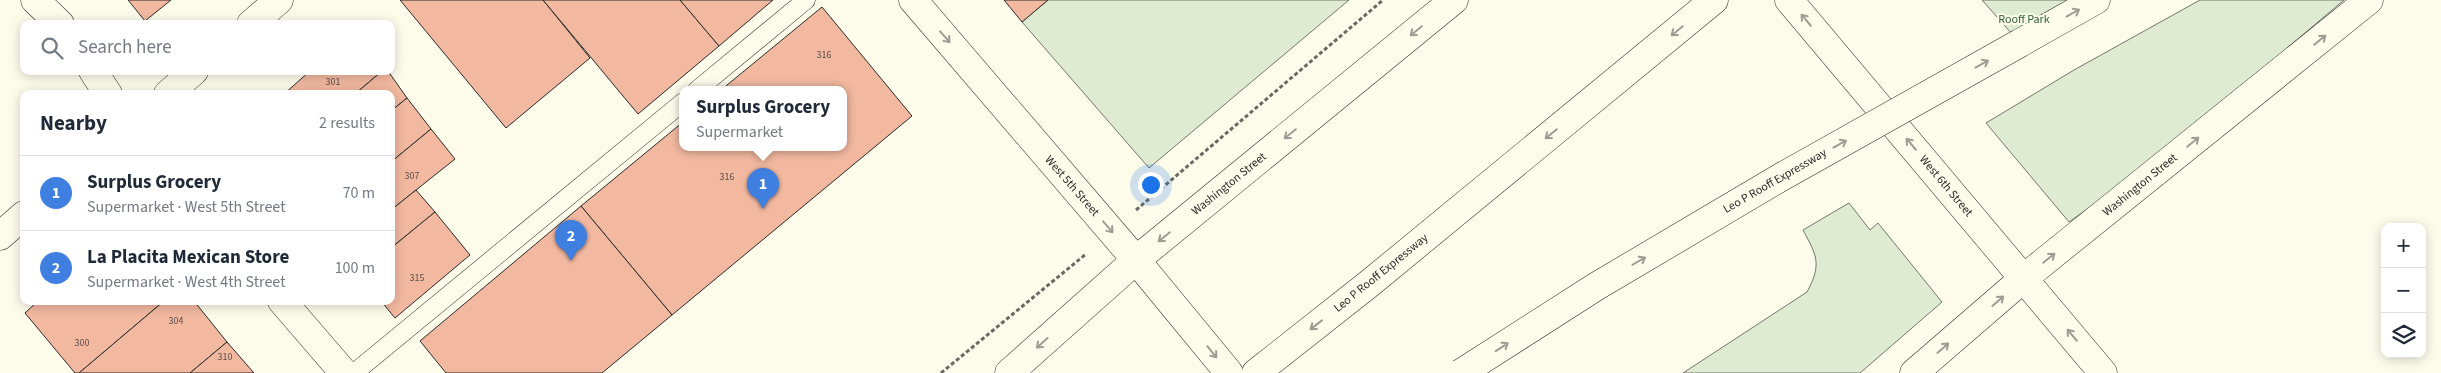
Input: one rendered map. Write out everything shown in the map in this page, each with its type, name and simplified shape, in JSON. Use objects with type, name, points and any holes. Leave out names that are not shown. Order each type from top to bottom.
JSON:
[{"type":"main road","points":[[34,0],[56,20]]},
{"type":"main road","points":[[256,20],[279,0]]},
{"type":"main road","name":"West 5th Street","points":[[913,0],[1136,260],[1229,373]]},
{"type":"main road","name":"Washington Street","points":[[1009,373],[1136,260],[1454,0]]},
{"type":"main road","name":"Leo P Rooff Expressway","points":[[1256,373],[1370,283],[1714,0]]},
{"type":"main road","name":"West 6th Street","points":[[1788,0],[2103,373]]},
{"type":"main road","name":"Leo P Rooff Expressway","points":[[1460,373],[1596,286],[1783,176],[2096,0]]},
{"type":"main road","name":"Washington Street","points":[[1914,373],[2024,278],[2369,0]]},
{"type":"main road","points":[[96,75],[105,90]]},
{"type":"main road","points":[[173,90],[189,75]]},
{"type":"main road","points":[[0,236],[20,219]]},
{"type":"main road","points":[[285,305],[344,373]]},
{"type":"lane","points":[[702,86],[806,0]]},
{"type":"lane","points":[[354,373],[679,105]]},
{"type":"path","points":[[941,373],[1112,232],[1383,0]]},
{"type":"green space","points":[[1048,0],[1349,0],[1149,168],[1022,22]]},
{"type":"green space","name":"Rooff Park","points":[[1982,0],[2096,0],[2020,43]]},
{"type":"green space","points":[[2200,0],[2344,0],[2150,164],[2069,222],[1986,123],[2074,70]]},
{"type":"green space","points":[[1849,203],[1870,230],[1878,223],[1942,302],[1860,373],[1683,373],[1807,292],[1815,274],[1816,260],[1803,230]]},
{"type":"building","points":[[128,0],[171,0],[146,20],[144,20]]},
{"type":"building","points":[[400,0],[543,0],[590,58],[506,128]]},
{"type":"building","points":[[543,0],[680,0],[719,46],[638,114]]},
{"type":"building","points":[[680,0],[773,0],[719,46]]},
{"type":"building","points":[[1004,0],[1048,0],[1022,22]]},
{"type":"building","points":[[822,7],[912,116],[672,315],[581,206],[679,125],[679,151],[847,151],[847,86],[726,86]]},
{"type":"building","points":[[305,75],[377,75],[360,90],[289,90]]},
{"type":"building","points":[[377,75],[391,75],[407,98],[395,108],[395,90],[360,90]]},
{"type":"building","points":[[407,98],[431,129],[395,159],[395,108]]},
{"type":"building","points":[[431,129],[455,159],[395,207],[395,159]]},
{"type":"building","points":[[416,190],[435,212],[395,245],[395,207]]},
{"type":"building","points":[[581,206],[672,315],[602,373],[446,373],[420,341]]},
{"type":"building","points":[[435,212],[470,255],[395,318],[384,305],[395,305],[395,245]]},
{"type":"building","points":[[34,305],[159,305],[79,373],[75,373],[25,313]]},
{"type":"building","points":[[159,305],[197,305],[227,342],[190,373],[79,373]]},
{"type":"building","points":[[227,342],[254,373],[190,373]]},
{"type":"place","name":"Surplus Grocery","points":[[763,209]]},
{"type":"place","name":"La Placita Mexican Store","points":[[571,261]]}]
